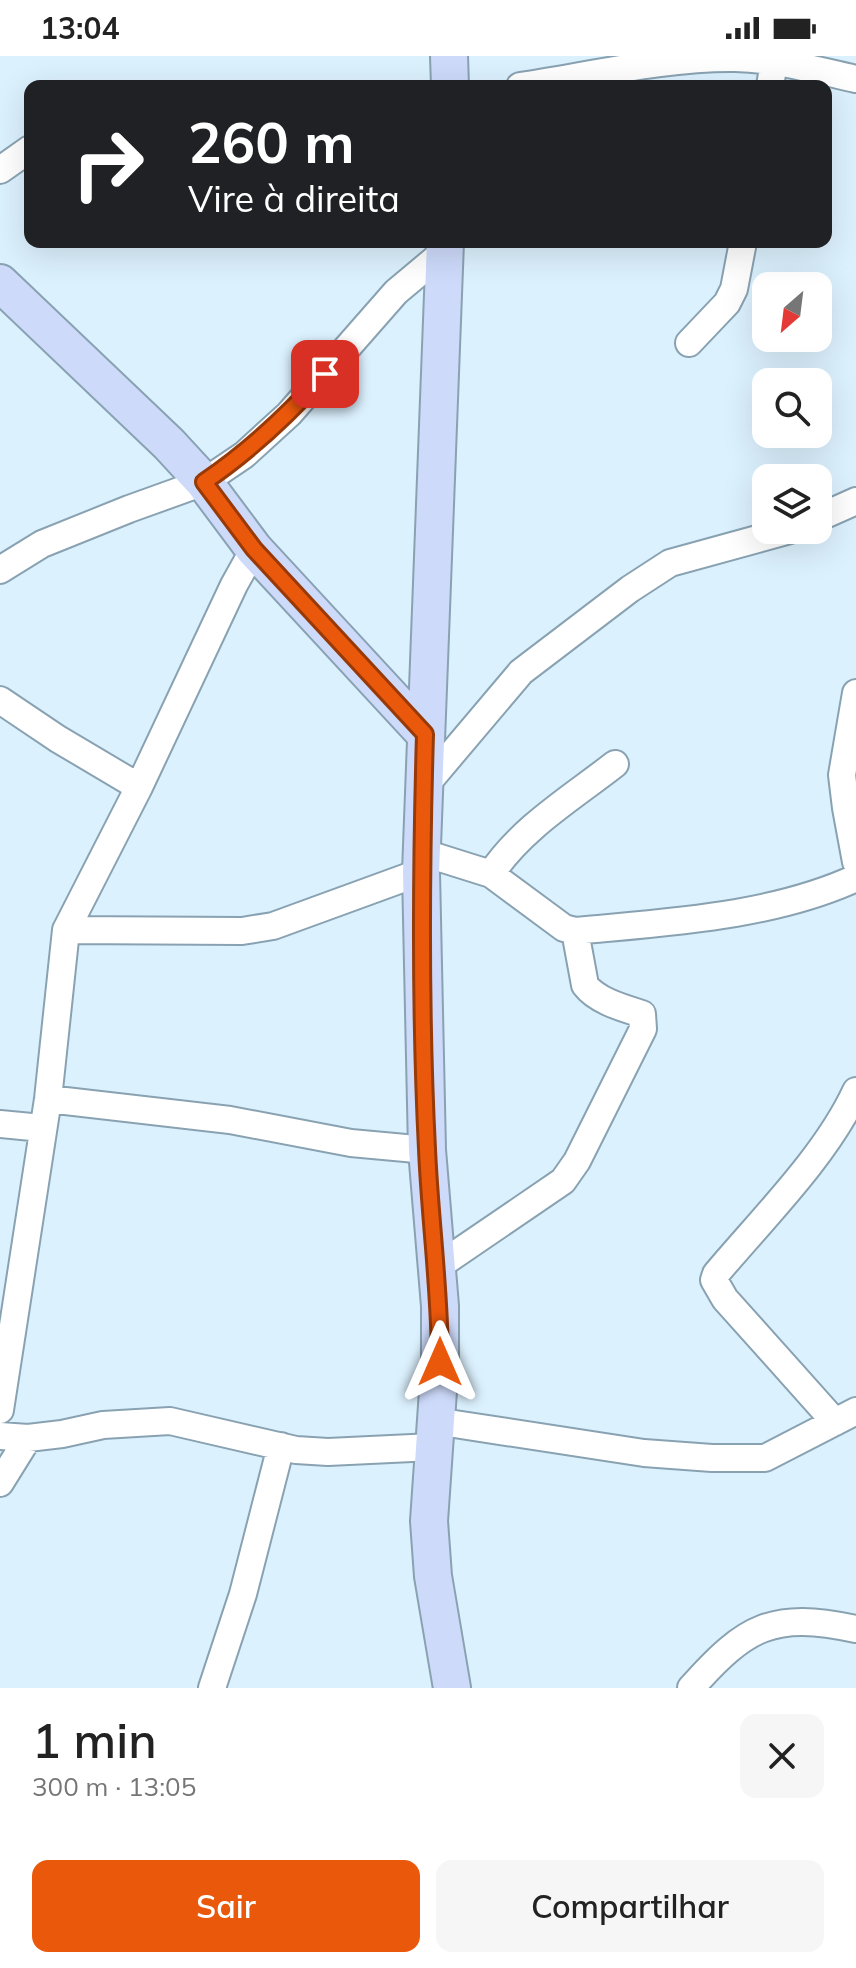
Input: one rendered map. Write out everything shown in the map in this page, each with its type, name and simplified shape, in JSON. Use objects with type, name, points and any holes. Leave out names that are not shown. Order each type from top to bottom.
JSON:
[{"type":"street","points":[[449,56],[450,80]]},
{"type":"street","points":[[560,80],[687,61],[735,58],[772,74],[856,79]]},
{"type":"street","points":[[0,170],[24,153]]},
{"type":"street","points":[[0,570],[42,544],[204,482],[244,455],[289,414],[396,292],[444,248]]},
{"type":"street","points":[[445,248],[421,862],[427,1150],[437,1267],[440,1362],[429,1521],[433,1576],[452,1688]]},
{"type":"street","points":[[689,343],[727,303],[734,289],[742,248]]},
{"type":"street","points":[[0,283],[169,444],[204,482],[254,549],[425,734]]},
{"type":"street","points":[[832,512],[856,501]]},
{"type":"street","points":[[423,788],[521,672],[630,589],[670,563],[752,540]]},
{"type":"street","points":[[0,1410],[48,1099],[66,930],[254,549]]},
{"type":"street","points":[[856,693],[842,775],[856,862]]},
{"type":"street","points":[[0,700],[139,787]]},
{"type":"street","points":[[491,874],[504,853],[522,837],[615,764]]},
{"type":"street","points":[[66,930],[242,931],[273,926],[421,862],[491,874],[564,928],[575,931],[659,923],[779,904],[819,895],[856,878]]},
{"type":"street","points":[[437,1267],[563,1181],[577,1161],[643,1029],[642,1014],[590,992],[585,985],[575,931]]},
{"type":"street","points":[[0,1436],[28,1438],[103,1425],[170,1421],[281,1446],[328,1452],[434,1434],[712,1458],[765,1458],[846,1417],[725,1299],[714,1280],[816,1154],[845,1114],[856,1091]]},
{"type":"street","points":[[48,1099],[230,1120],[351,1143],[427,1150]]},
{"type":"street","points":[[0,1124],[42,1128]]},
{"type":"street","points":[[0,1483],[28,1438]]},
{"type":"street","points":[[212,1688],[243,1594],[281,1446]]},
{"type":"street","points":[[691,1688],[715,1661],[746,1635],[771,1625],[801,1621],[856,1629]]},
{"type":"route","points":[[325,374],[289,414],[244,455],[204,482],[254,549],[425,734],[421,872],[427,1150],[440,1306],[440,1362]]}]
